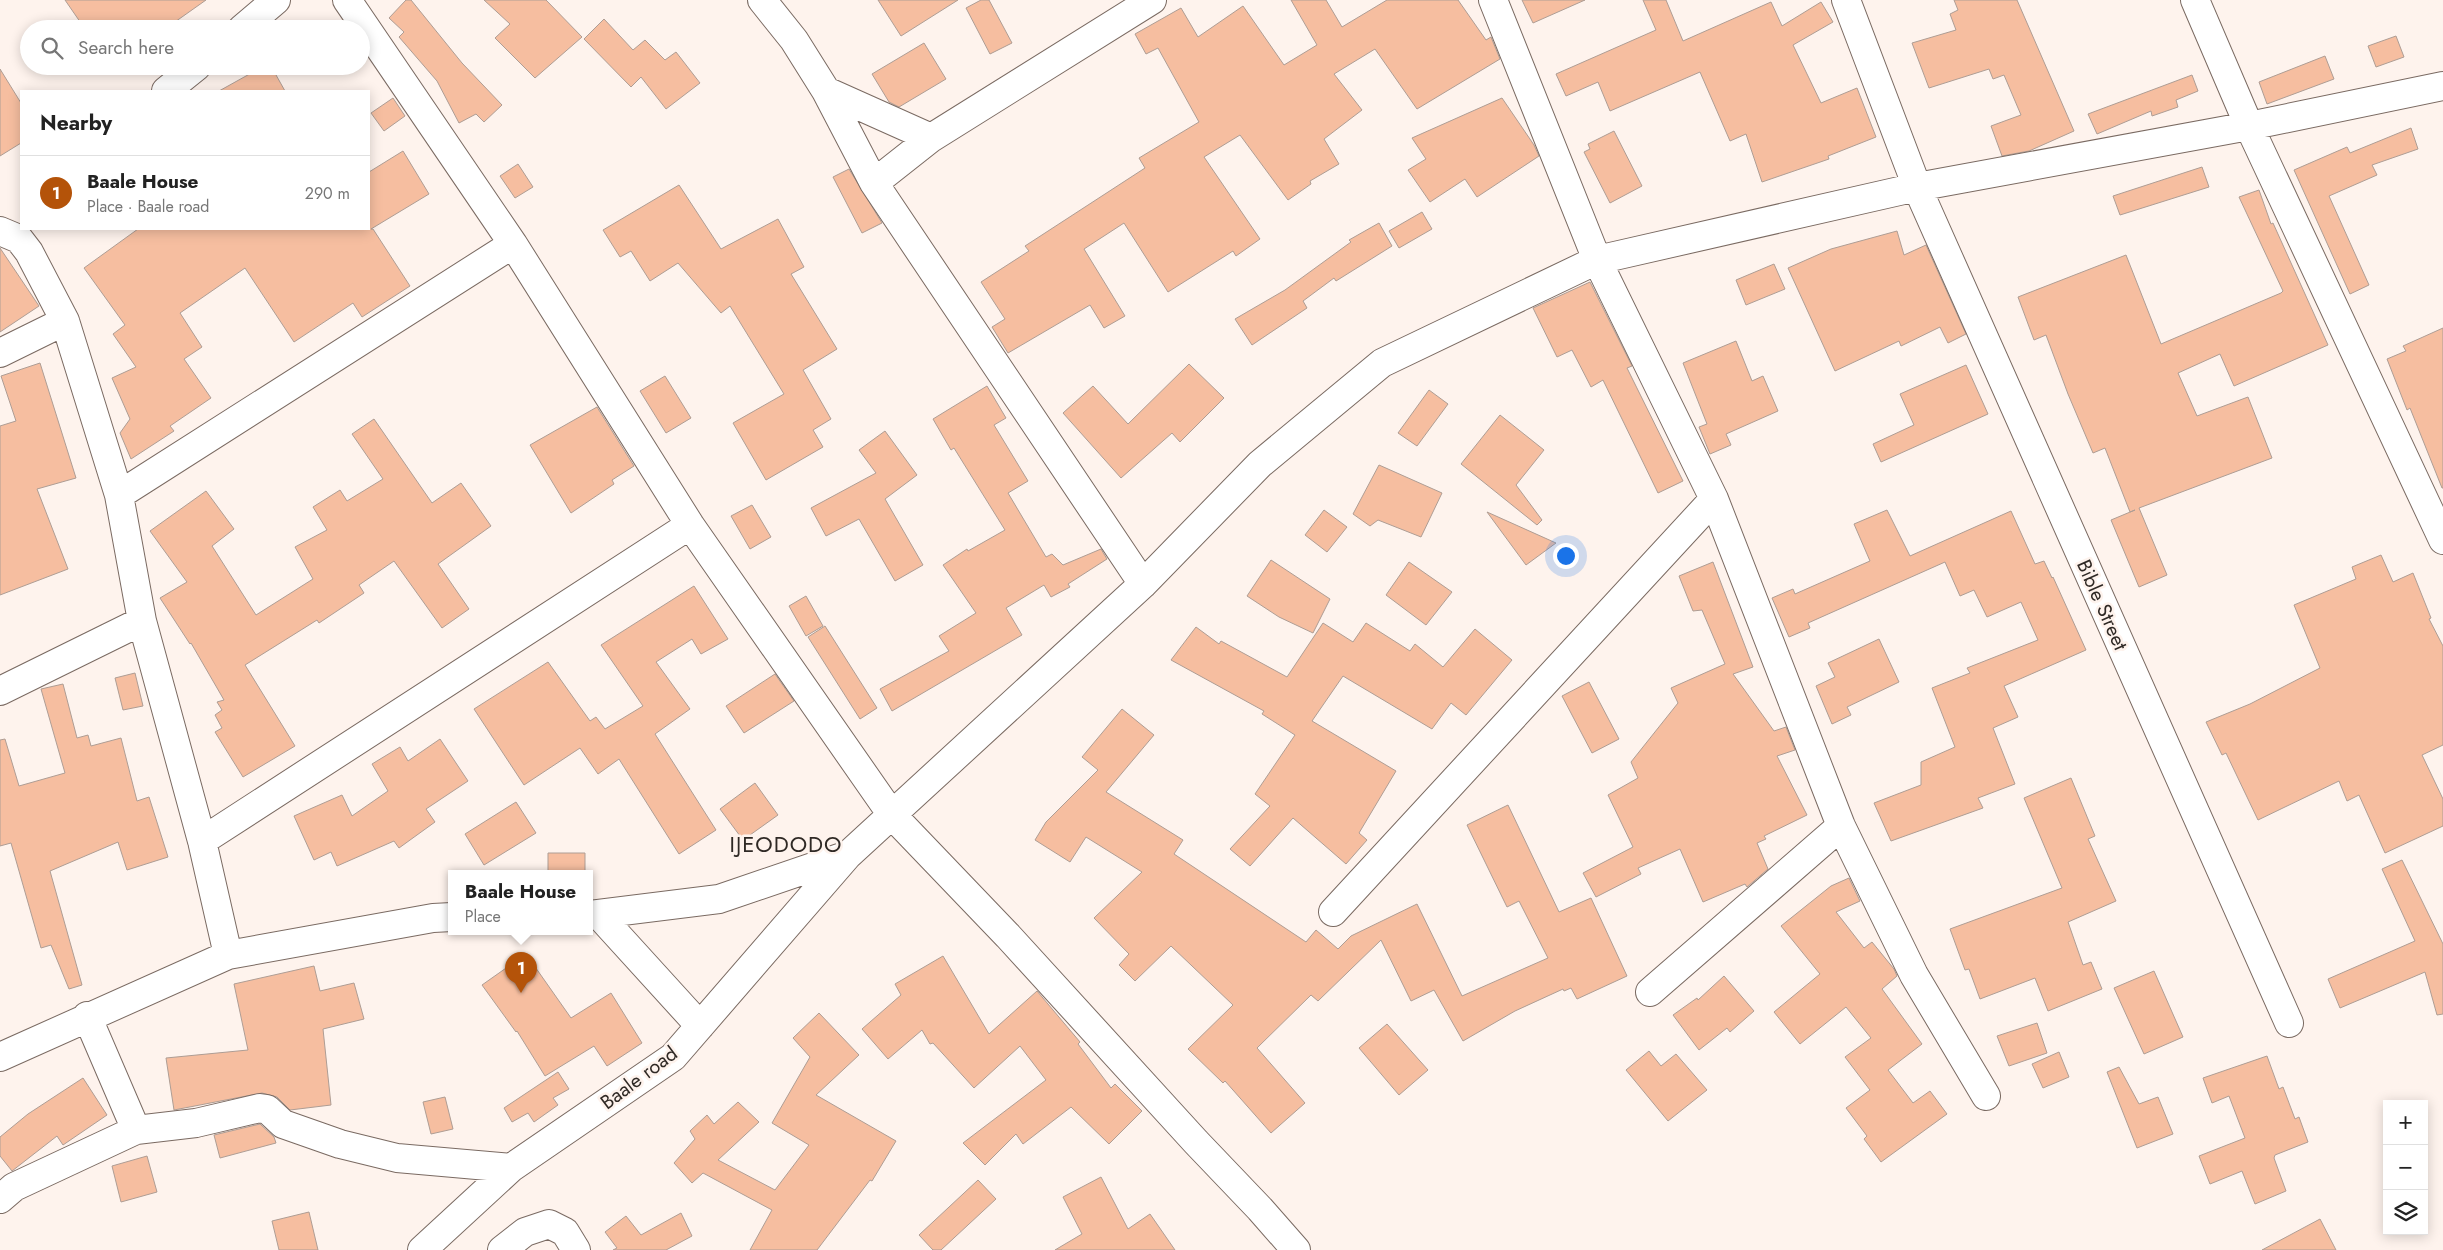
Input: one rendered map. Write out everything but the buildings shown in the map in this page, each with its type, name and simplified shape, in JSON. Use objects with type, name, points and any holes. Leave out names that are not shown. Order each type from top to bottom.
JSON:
[{"type":"street","points":[[253,20],[276,0]]},
{"type":"street","points":[[347,0],[361,20]]},
{"type":"street","points":[[762,0],[794,40],[826,91],[874,183],[1143,584]]},
{"type":"street","points":[[1494,0],[1597,260],[1714,499],[1841,826],[1914,975],[1986,1096]]},
{"type":"street","name":"Bible Street","points":[[1846,0],[1917,187],[2289,1023]]},
{"type":"street","points":[[2194,0],[2249,126],[2443,540]]},
{"type":"street","points":[[874,183],[931,138],[1143,2]]},
{"type":"street","points":[[370,34],[513,244],[690,525],[892,815],[1008,936],[1296,1250]]},
{"type":"street","points":[[167,90],[186,75]]},
{"type":"street","name":"Baale road","points":[[422,1250],[511,1168],[673,1057],[848,855],[1143,584],[1260,464],[1382,363],[1597,260],[1917,187],[2249,126],[2443,86]]},
{"type":"street","points":[[826,91],[931,138]]},
{"type":"street","points":[[0,231],[19,239],[29,252],[65,321],[119,495],[142,621],[202,841],[228,955]]},
{"type":"street","points":[[119,495],[513,244]]},
{"type":"street","points":[[0,353],[65,321]]},
{"type":"street","points":[[1333,912],[1714,499]]},
{"type":"street","points":[[202,841],[690,525]]},
{"type":"street","points":[[0,691],[142,621]]},
{"type":"street","points":[[1650,992],[1841,826]]},
{"type":"street","points":[[595,915],[719,899],[848,855]]},
{"type":"street","points":[[595,915],[700,1026]]},
{"type":"street","points":[[0,1057],[87,1016],[228,955],[433,918],[448,917]]},
{"type":"street","points":[[87,1016],[136,1130]]},
{"type":"street","points":[[0,1199],[14,1187],[136,1130],[202,1122],[260,1108],[266,1109],[283,1124],[359,1149],[397,1158],[511,1168]]},
{"type":"street","points":[[502,1250],[525,1232],[549,1224],[565,1232],[576,1250]]},
{"type":"place","name":"Baale House","points":[[521,993]]},
{"type":"district","name":"IJEODODO","points":[[786,844]]}]
